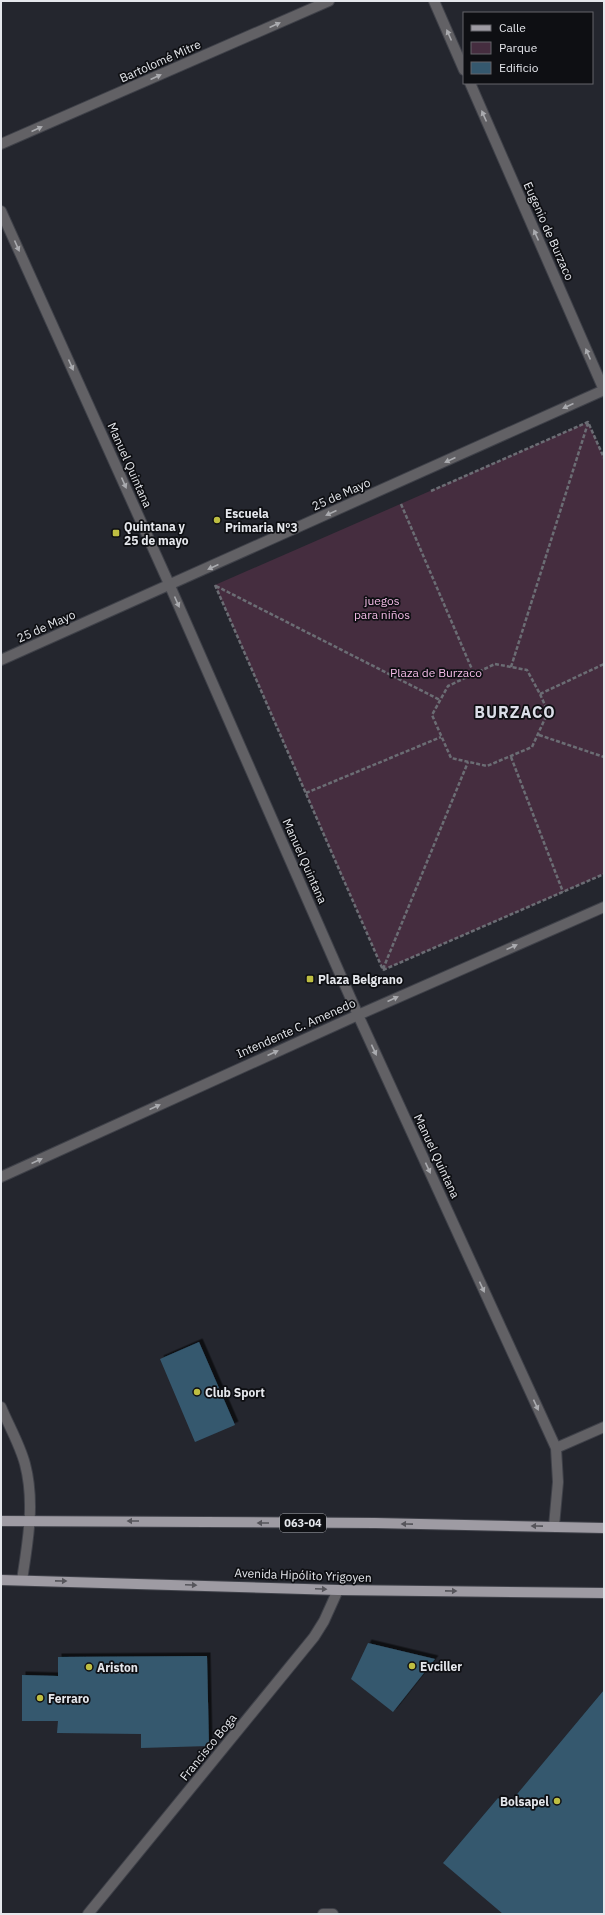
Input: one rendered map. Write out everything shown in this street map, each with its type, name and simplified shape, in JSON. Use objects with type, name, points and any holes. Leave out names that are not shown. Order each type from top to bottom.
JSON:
[{"type":"main road","name":"063-04","points":[[1,1521],[554,1526],[604,1528]]},
{"type":"main road","name":"Avenida Hipólito Yrigoyen","points":[[1,1580],[338,1590],[604,1593]]},
{"type":"street","name":"Bartolomé Mitre","points":[[1,144],[329,1]]},
{"type":"street","points":[[434,1],[463,68]]},
{"type":"street","name":"Eugenio de Burzaco","points":[[470,84],[604,390]]},
{"type":"street","name":"Manuel Quintana","points":[[1,211],[170,586],[358,1015],[556,1448],[558,1482],[554,1526]]},
{"type":"street","name":"25 de Mayo","points":[[1,660],[170,586],[604,390]]},
{"type":"street","name":"Intendente C. Amenedo","points":[[1,1177],[358,1015],[604,907]]},
{"type":"street","points":[[1,1407],[25,1462],[29,1484],[30,1521],[22,1580]]},
{"type":"street","points":[[556,1448],[604,1427]]},
{"type":"street","name":"Francisco Boga","points":[[88,1914],[314,1637],[338,1590]]},
{"type":"street","points":[[323,1914],[333,1914]]},
{"type":"path","points":[[588,422],[604,458]]},
{"type":"path","points":[[429,492],[588,422]]},
{"type":"path","points":[[511,667],[588,422]]},
{"type":"path","points":[[393,507],[408,501]]},
{"type":"path","points":[[400,504],[474,674]]},
{"type":"path","points":[[215,585],[222,582]]},
{"type":"path","points":[[215,585],[440,700]]},
{"type":"path","points":[[215,585],[382,970]]},
{"type":"path","points":[[495,664],[528,670],[548,712],[539,735],[532,747],[511,757],[486,766],[451,758],[432,715],[448,686],[474,674],[495,664]]},
{"type":"path","points":[[540,694],[604,664]]},
{"type":"path","points":[[539,735],[604,757]]},
{"type":"path","points":[[306,793],[441,737]]},
{"type":"path","points":[[511,757],[563,892]]},
{"type":"path","points":[[382,970],[468,762]]},
{"type":"path","points":[[382,970],[604,874]]},
{"type":"green space","name":"Plaza de Burzaco","points":[[588,422],[604,458],[604,874],[383,970],[215,585]]},
{"type":"building","name":"Club Sport","points":[[199,1342],[235,1425],[195,1442],[160,1359]]},
{"type":"building","points":[[368,1643],[435,1659],[393,1712],[351,1679]]},
{"type":"building","points":[[207,1656],[209,1746],[141,1748],[141,1734],[57,1733],[58,1721],[22,1721],[22,1675],[58,1676],[58,1657]]},
{"type":"building","name":"Bolsapel","points":[[604,1690],[604,1914],[503,1914],[443,1863],[498,1798],[508,1805]]},
{"type":"place","name":"Escuela Primaria Nº3","points":[[217,520]]},
{"type":"place","name":"Quintana y 25 de mayo","points":[[116,533]]},
{"type":"place","name":"Plaza Belgrano","points":[[310,979]]},
{"type":"place","name":"Club Sport","points":[[197,1392]]},
{"type":"place","name":"Evciller","points":[[412,1666]]},
{"type":"place","name":"Ariston","points":[[89,1667]]},
{"type":"place","name":"Ferraro","points":[[40,1698]]},
{"type":"place","name":"Bolsapel","points":[[557,1801]]},
{"type":"district","name":"BURZACO","points":[[515,712]]},
{"type":"park label","name":"juegos para niños","points":[[382,607]]}]
